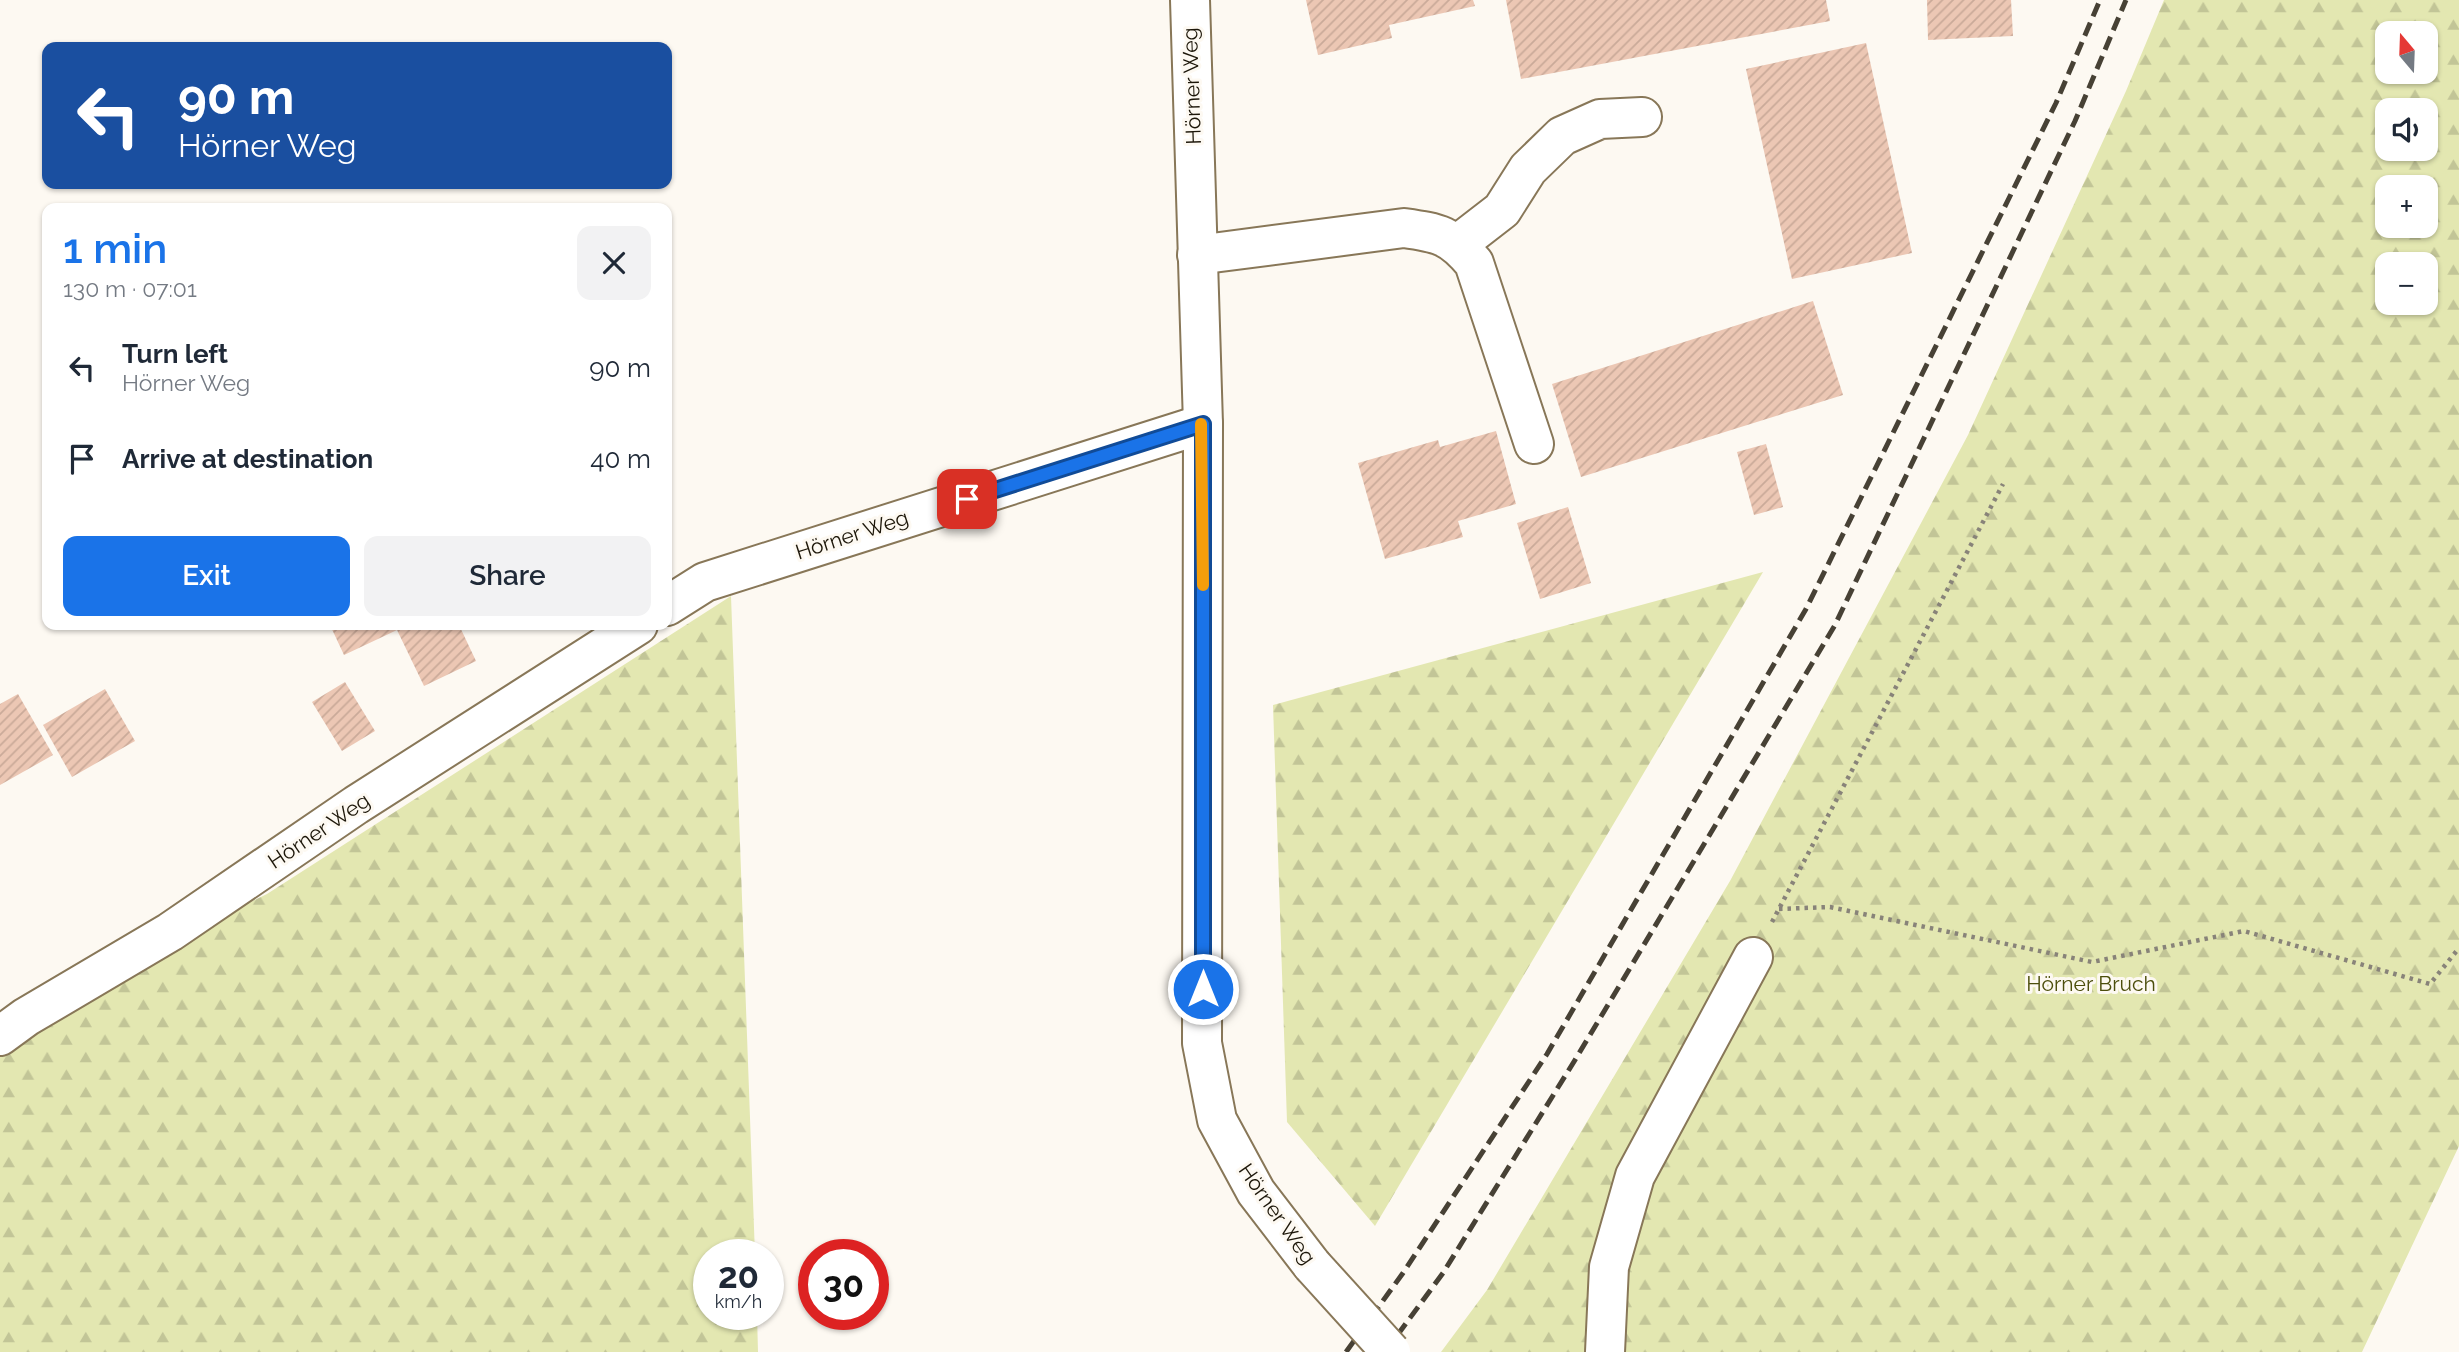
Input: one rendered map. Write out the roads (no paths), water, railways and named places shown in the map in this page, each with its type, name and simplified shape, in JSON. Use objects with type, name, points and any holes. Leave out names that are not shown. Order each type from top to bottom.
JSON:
[{"type":"street","name":"Hörner Weg","points":[[1190,0],[1203,424],[1202,1043],[1217,1120],[1256,1192],[1312,1265],[1391,1352]]},
{"type":"street","points":[[1458,244],[1502,210],[1528,169],[1562,136],[1600,119],[1642,117]]},
{"type":"street","points":[[1198,256],[1404,228],[1434,232],[1458,244],[1474,264],[1534,444]]},
{"type":"street","name":"Hörner Weg","points":[[672,603],[705,582],[1203,424]]},
{"type":"street","name":"Hörner Weg","points":[[0,1036],[26,1017],[170,932],[356,805],[630,630]]},
{"type":"street","points":[[1605,1352],[1609,1267],[1635,1177],[1753,957]]},
{"type":"railway","points":[[1346,1352],[1403,1273],[1547,1054],[1806,609],[2056,103],[2100,0]]},
{"type":"railway","points":[[1385,1352],[1443,1273],[1575,1060],[1835,625],[2075,121],[2126,0]]},
{"type":"park label","name":"Hörner Bruch","points":[[2091,984]]}]
